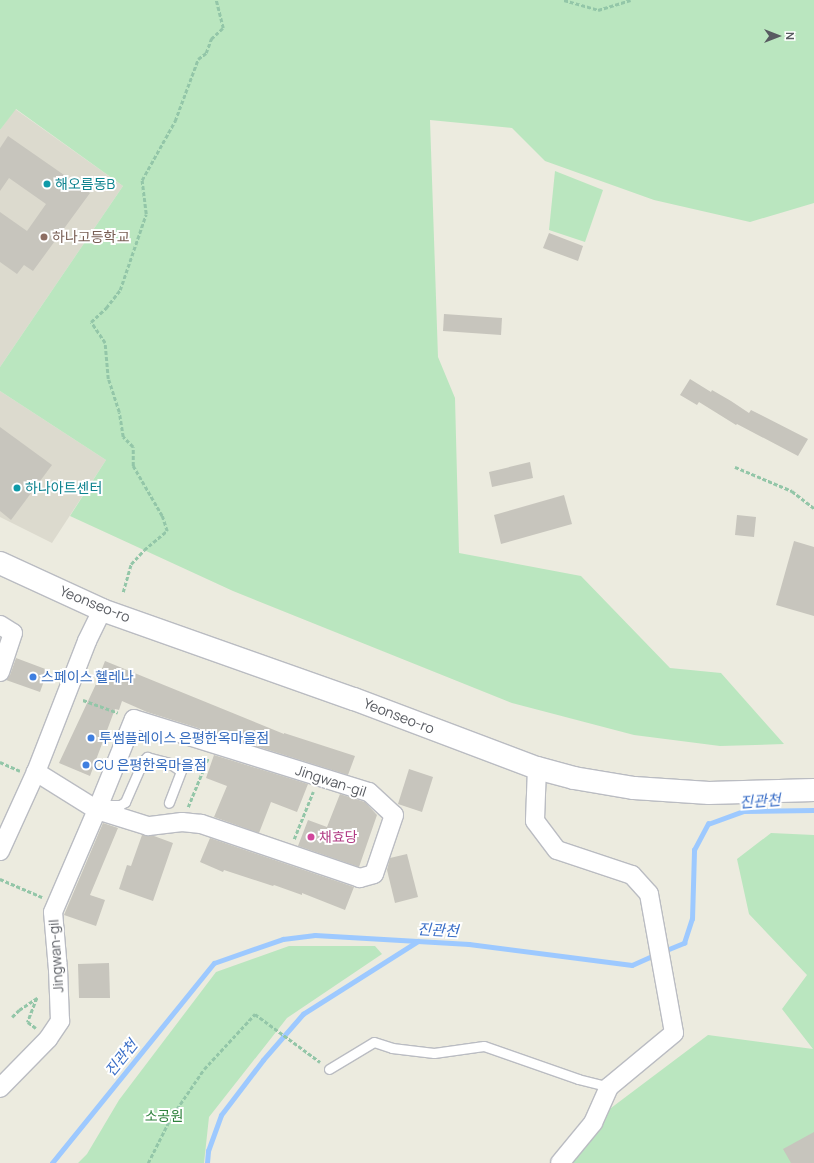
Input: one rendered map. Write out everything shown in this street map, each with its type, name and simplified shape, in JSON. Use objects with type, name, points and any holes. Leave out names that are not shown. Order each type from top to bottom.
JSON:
[{"type":"main road","name":"Yeonseo-ro","points":[[0,563],[102,610],[354,699],[537,768],[574,778],[634,788],[709,793],[814,790]]},
{"type":"street","points":[[0,851],[28,771],[102,610]]},
{"type":"street","points":[[0,625],[13,633],[0,672]]},
{"type":"street","name":"Jingwan-gil","points":[[0,1088],[48,1039],[60,1021],[58,970],[53,912],[56,904],[98,805],[134,719],[369,792],[394,815],[374,874],[360,878],[201,824],[182,822],[148,826],[98,805],[28,771]]},
{"type":"street","points":[[537,768],[535,821],[557,850],[632,875],[649,894],[674,1033],[609,1087],[593,1123],[560,1163]]},
{"type":"lane","points":[[98,805],[120,805],[125,802],[143,761],[147,757],[169,763],[180,771],[169,803]]},
{"type":"lane","points":[[329,1069],[374,1042],[392,1048],[434,1053],[484,1046],[578,1079],[609,1087]]},
{"type":"path","points":[[123,592],[131,564],[144,550],[167,531],[162,516],[133,466],[133,447],[123,437],[119,412],[108,379],[105,343],[91,322],[106,308],[120,290],[146,214],[142,180],[175,121],[198,60],[206,53],[211,39],[223,28],[216,0]]},
{"type":"path","points":[[564,0],[598,10],[630,0]]},
{"type":"path","points":[[736,467],[792,491],[814,508]]},
{"type":"path","points":[[83,700],[134,719]]},
{"type":"path","points":[[182,822],[214,744]]},
{"type":"path","points":[[0,762],[28,771]]},
{"type":"path","points":[[288,853],[319,776]]},
{"type":"path","points":[[0,878],[56,904]]},
{"type":"path","points":[[12,1016],[37,998],[28,1022],[48,1039]]},
{"type":"path","points":[[148,1163],[170,1119],[204,1069],[228,1041],[255,1014],[273,1029],[329,1069]]},
{"type":"shaded area","name":"하나고등학교","points":[[15,109],[123,186],[0,367],[0,130]]},
{"type":"shaded area","points":[[0,391],[106,460],[52,543],[0,517]]},
{"type":"green space","points":[[0,0],[814,0],[814,203],[750,222],[654,200],[545,161],[512,128],[430,120],[438,357],[455,398],[459,553],[581,576],[670,668],[721,673],[784,744],[720,746],[634,735],[512,703],[233,591],[70,516],[106,460],[0,391],[0,367],[123,186],[16,109],[0,130]]},
{"type":"green space","points":[[555,171],[603,190],[585,242],[549,230]]},
{"type":"green space","points":[[771,833],[814,835],[814,1163],[564,1163],[607,1111],[708,1035],[813,1049],[782,1009],[807,975],[749,914],[737,859]]},
{"type":"green space","name":"소공원","points":[[289,946],[375,946],[382,954],[287,1018],[209,1117],[204,1163],[78,1163],[87,1154],[119,1100],[216,972]]},
{"type":"building","points":[[8,136],[90,193],[33,271],[24,265],[17,274],[0,262],[0,212],[27,231],[46,204],[9,178],[0,191],[0,148]]},
{"type":"building","points":[[549,233],[583,246],[578,261],[543,248]]},
{"type":"building","points":[[444,314],[502,318],[501,335],[443,331]]},
{"type":"building","points":[[690,379],[711,392],[712,390],[749,413],[751,410],[808,439],[798,456],[737,424],[736,425],[699,402],[697,405],[680,395]]},
{"type":"building","name":"하나아트센터","points":[[0,427],[52,465],[11,520],[0,511]]},
{"type":"building","points":[[530,462],[533,478],[492,487],[489,472]]},
{"type":"building","points":[[564,495],[572,524],[501,544],[494,515]]},
{"type":"building","points":[[737,515],[756,517],[754,537],[735,535]]},
{"type":"building","points":[[794,541],[814,547],[814,616],[776,605]]},
{"type":"building","points":[[16,658],[48,670],[40,692],[6,680],[10,675]]},
{"type":"building","points":[[105,661],[284,734],[355,756],[348,775],[147,712],[122,701],[119,710],[115,709],[90,776],[59,763],[96,684]]},
{"type":"building","points":[[214,755],[308,784],[297,812],[271,802],[259,833],[214,817],[227,786],[206,778]]},
{"type":"building","points":[[409,769],[433,777],[422,812],[398,804]]},
{"type":"building","points":[[340,794],[365,802],[377,815],[359,867],[298,846],[308,820],[327,827]]},
{"type":"building","points":[[103,823],[118,828],[90,895],[105,900],[96,926],[64,915]]},
{"type":"building","points":[[142,835],[154,836],[173,843],[153,901],[119,889],[127,865],[131,866]]},
{"type":"building","points":[[210,838],[354,887],[345,910],[302,893],[302,895],[224,870],[223,872],[200,862]]},
{"type":"building","points":[[407,854],[418,897],[395,903],[387,870],[390,858]]},
{"type":"building","points":[[109,963],[110,998],[79,998],[78,964]]},
{"type":"building","points":[[814,1132],[814,1163],[791,1163],[783,1149]]},
{"type":"waterway","name":"진관천","points":[[664,951],[684,943],[692,919],[694,850],[708,824],[743,811],[814,810]]},
{"type":"waterway","name":"진관천","points":[[52,1163],[214,963],[283,939],[315,935],[469,944],[632,965],[657,954]]},
{"type":"waterway","points":[[207,1163],[208,1151],[221,1115],[263,1060],[303,1014],[418,941]]},
{"type":"place","name":"해오름동B","points":[[47,184]]},
{"type":"place","name":"하나고등학교","points":[[44,237]]},
{"type":"place","name":"하나아트센터","points":[[17,488]]},
{"type":"place","name":"스페이스 헬레나","points":[[33,677]]},
{"type":"place","name":"투썸플레이스 은평한옥마을점","points":[[91,738]]},
{"type":"place","name":"CU 은평한옥마을점","points":[[86,765]]},
{"type":"place","name":"채효당","points":[[311,837]]}]
